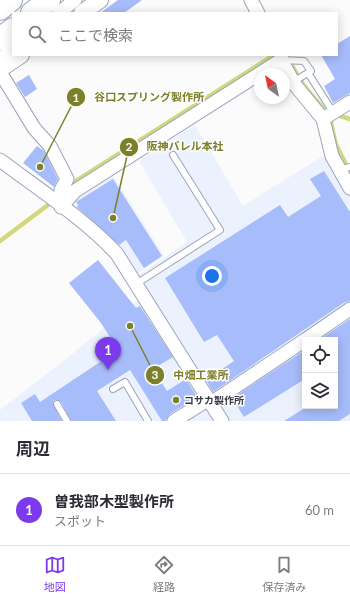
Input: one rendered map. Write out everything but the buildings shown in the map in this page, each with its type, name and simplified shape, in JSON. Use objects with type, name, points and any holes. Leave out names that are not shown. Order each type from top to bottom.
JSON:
[{"type":"highway","points":[[0,9],[11,0]]},
{"type":"highway","points":[[33,12],[49,0]]},
{"type":"highway","points":[[0,39],[12,30]]},
{"type":"street","points":[[60,12],[75,0]]},
{"type":"street","points":[[83,12],[100,0]]},
{"type":"street","points":[[251,0],[257,12]]},
{"type":"street","points":[[0,59],[12,50]]},
{"type":"street","points":[[20,56],[0,71],[34,128],[50,146],[67,178],[61,190],[61,207]]},
{"type":"street","points":[[61,207],[75,191],[281,58],[302,76],[329,115],[327,141],[344,168],[350,188]]},
{"type":"street","points":[[329,115],[350,102]]},
{"type":"street","points":[[0,160],[107,243],[117,254],[222,421]]},
{"type":"street","points":[[309,337],[350,309]]},
{"type":"street","points":[[174,421],[210,401],[302,342]]},
{"type":"lane","points":[[281,58],[304,60],[311,71],[302,76]]},
{"type":"lane","points":[[136,284],[220,230],[173,155]]},
{"type":"lane","points":[[113,389],[125,382],[148,421]]},
{"type":"lane","points":[[57,404],[67,421]]},
{"type":"shaded area","points":[[195,125],[243,206],[326,154],[350,194],[350,303],[212,398],[133,279],[187,242],[139,161]]},
{"type":"shaded area","points":[[113,175],[164,256],[138,273],[123,250],[110,235],[76,208],[78,205],[74,199]]},
{"type":"shaded area","points":[[140,296],[205,398],[174,421],[0,421],[0,410],[65,360],[137,301]]},
{"type":"shaded area","points":[[350,309],[350,421],[222,421],[211,403],[302,342],[302,409],[338,409],[338,337],[309,337]]},
{"type":"shaded area","points":[[207,404],[218,421],[182,421]]},
{"type":"waterway","points":[[70,187],[73,183],[272,56]]},
{"type":"waterway","points":[[288,59],[304,86],[322,107],[331,123],[336,145],[350,172]]},
{"type":"waterway","points":[[336,117],[337,115],[350,119]]},
{"type":"waterway","points":[[0,241],[48,205]]},
{"type":"place","name":"谷口スプリング製作所","points":[[40,167]]},
{"type":"place","name":"阪神バレル本社","points":[[113,218]]},
{"type":"place","name":"中畑工業所","points":[[130,326]]},
{"type":"place","name":"曽我部木型製作所","points":[[108,370]]},
{"type":"place","name":"コサカ製作所","points":[[176,400]]}]
